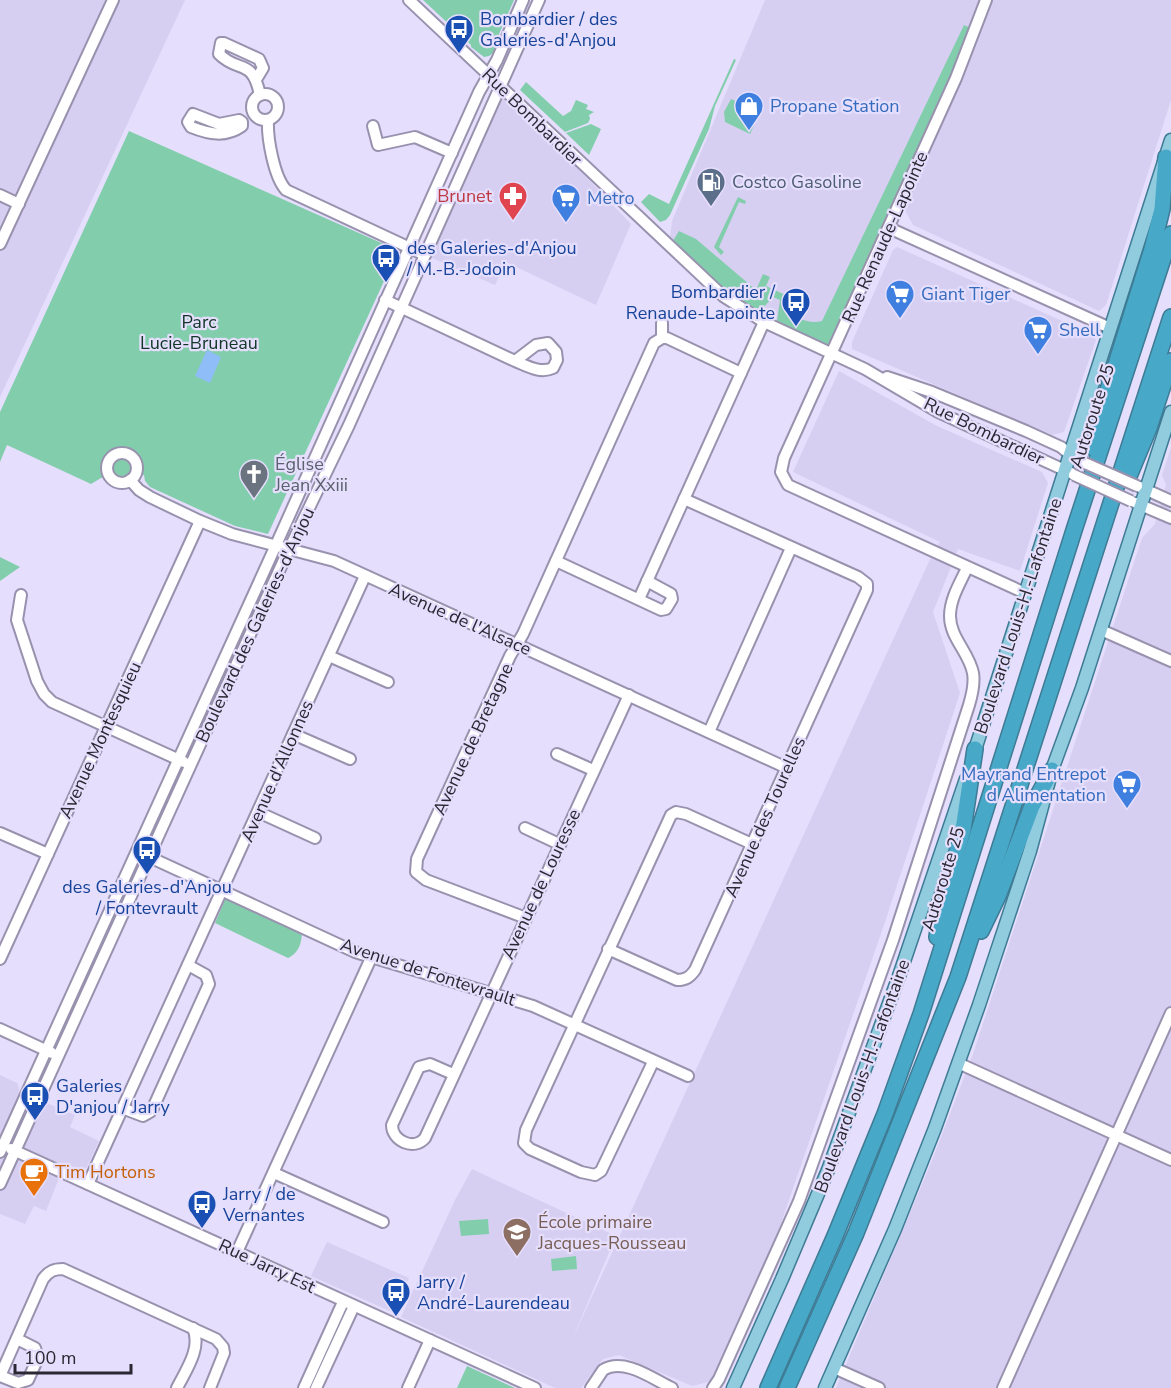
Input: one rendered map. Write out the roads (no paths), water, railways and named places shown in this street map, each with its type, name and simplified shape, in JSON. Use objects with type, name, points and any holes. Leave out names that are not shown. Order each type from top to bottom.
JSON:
[{"type":"highway","points":[[1075,527],[1101,412],[1146,271],[1162,209],[1166,157]]},
{"type":"highway","name":"Autoroute 25","points":[[768,1388],[824,1264],[869,1153],[927,996],[1075,527],[1171,234]]},
{"type":"highway","points":[[787,1388],[856,1233],[958,977],[1171,317]]},
{"type":"highway","points":[[1087,578],[1149,428],[1171,361]]},
{"type":"highway","points":[[927,996],[942,905],[963,830],[975,749]]},
{"type":"highway","points":[[958,977],[998,896],[1032,806],[1052,770]]},
{"type":"main road","name":"Boulevard Louis-H.-Lafontaine","points":[[733,1388],[831,1162],[899,976],[1025,593],[1074,458],[1110,328],[1171,140]]},
{"type":"main road","points":[[825,1388],[895,1229],[958,1064],[1030,850],[1052,770],[1101,630],[1136,503],[1171,412]]},
{"type":"street","points":[[0,244],[113,0]]},
{"type":"street","name":"Rue Bombardier","points":[[409,0],[713,288],[764,322],[865,369],[945,415],[1171,519]]},
{"type":"street","name":"Boulevard des Galeries-d'Anjou","points":[[1,1147],[523,0]]},
{"type":"street","name":"Boulevard des Galeries-d'Anjou","points":[[0,1184],[190,765],[349,425],[539,0]]},
{"type":"street","name":"Rue Renaude-Lapointe","points":[[967,568],[788,485],[781,472],[784,458],[960,69],[986,0]]},
{"type":"street","points":[[257,78],[260,95]]},
{"type":"street","points":[[269,94],[277,103],[276,114],[268,120],[261,120],[254,114],[253,103],[260,95],[269,94]]},
{"type":"street","points":[[242,122],[254,114]]},
{"type":"street","points":[[268,120],[267,129],[277,175],[286,190],[425,255]]},
{"type":"street","points":[[373,126],[378,145],[415,137],[452,153]]},
{"type":"street","points":[[0,195],[19,204]]},
{"type":"street","points":[[889,228],[1110,328]]},
{"type":"street","points":[[385,300],[515,361]]},
{"type":"street","points":[[639,599],[764,322]]},
{"type":"street","points":[[662,323],[662,338],[741,373]]},
{"type":"street","name":"Avenue de Bretagne","points":[[526,918],[426,880],[416,872],[416,866],[654,344],[662,338]]},
{"type":"street","name":"Rue Bombardier","points":[[865,369],[932,392],[1007,423],[1061,447],[1074,458],[1171,501]]},
{"type":"street","points":[[332,418],[349,425]]},
{"type":"street","name":"Avenue de l'Alsace","points":[[130,480],[150,497],[200,520],[232,534],[334,561],[787,768]]},
{"type":"street","points":[[684,499],[791,548],[709,732]]},
{"type":"street","name":"Avenue Montesquieu","points":[[0,959],[200,520]]},
{"type":"street","name":"Avenue des Tourelles","points":[[608,949],[677,980],[690,977],[695,970],[865,596],[867,584],[858,577],[791,548]]},
{"type":"street","points":[[556,561],[665,610],[672,599],[669,592],[647,581]]},
{"type":"street","points":[[967,568],[1025,593]]},
{"type":"street","name":"Boulevard Louis-H.-Lafontaine","points":[[713,1388],[799,1201],[893,940],[969,705],[973,688],[973,672],[955,636],[950,620],[953,600],[967,568]]},
{"type":"street","name":"Avenue d'Allonnes","points":[[88,1184],[365,576]]},
{"type":"street","points":[[21,596],[16,620],[37,681],[44,694],[52,702],[190,765]]},
{"type":"street","points":[[1101,630],[1171,661]]},
{"type":"street","points":[[329,656],[388,682]]},
{"type":"street","name":"Avenue de Louresse","points":[[453,1074],[430,1064],[419,1066],[392,1125],[392,1130],[398,1138],[413,1144],[423,1140],[629,695]]},
{"type":"street","points":[[293,734],[350,759]]},
{"type":"street","points":[[557,754],[593,770]]},
{"type":"street","points":[[258,812],[315,838]]},
{"type":"street","points":[[653,1062],[601,1171],[595,1175],[534,1151],[527,1146],[524,1136],[671,815],[676,812],[686,814],[752,844]]},
{"type":"street","points":[[525,828],[559,844]]},
{"type":"street","points":[[0,833],[48,854]]},
{"type":"street","name":"Avenue de Fontevrault","points":[[137,851],[371,958],[491,992],[546,1012],[688,1077]]},
{"type":"street","points":[[237,1252],[371,958]]},
{"type":"street","points":[[122,1108],[143,1116],[153,1108],[209,984],[206,975],[188,965]]},
{"type":"street","points":[[1003,1388],[1171,1013]]},
{"type":"street","points":[[0,1029],[58,1056]]},
{"type":"street","points":[[958,1064],[1171,1160]]},
{"type":"street","name":"Rue Jarry Est","points":[[1,1147],[15,1151],[535,1388]]},
{"type":"street","points":[[274,1173],[383,1222]]},
{"type":"street","points":[[16,1339],[35,1348],[38,1358],[28,1380],[23,1383],[0,1376],[16,1339],[44,1279],[55,1269],[63,1269],[216,1339],[223,1347],[222,1359],[210,1388]]},
{"type":"street","points":[[304,1388],[349,1304]]},
{"type":"street","points":[[316,1388],[349,1304]]},
{"type":"street","points":[[177,1388],[196,1345],[193,1328]]},
{"type":"street","points":[[408,1388],[430,1340]]},
{"type":"street","points":[[593,1384],[605,1369],[619,1366],[629,1368],[672,1388]]},
{"type":"street","points":[[834,1368],[879,1388]]},
{"type":"water","points":[[207,350],[221,357],[210,383],[195,376]]},
{"type":"place","name":"Bombardier / des Galeries-d'Anjou","points":[[459,54]]},
{"type":"place","name":"Propane Station","points":[[749,132]]},
{"type":"place","name":"Costco Gasoline","points":[[711,208]]},
{"type":"place","name":"Brunet","points":[[513,222]]},
{"type":"place","name":"Metro","points":[[566,224]]},
{"type":"place","name":"des Galeries-d'Anjou / M.-B.-Jodoin","points":[[386,284]]},
{"type":"place","name":"Giant Tiger","points":[[900,320]]},
{"type":"place","name":"Bombardier / Renaude-Lapointe","points":[[796,328]]},
{"type":"place","name":"Shell","points":[[1038,356]]},
{"type":"place","name":"Église Jean Xxiii","points":[[254,500]]},
{"type":"place","name":"Mayrand Entrepot d Alimentation","points":[[1127,810]]},
{"type":"place","name":"des Galeries-d'Anjou / Fontevrault","points":[[147,876]]},
{"type":"place","name":"Galeries D'anjou / Jarry","points":[[35,1122]]},
{"type":"place","name":"Tim Hortons","points":[[34,1198]]},
{"type":"place","name":"Jarry / de Vernantes","points":[[202,1230]]},
{"type":"place","name":"École primaire Jacques-Rousseau","points":[[517,1258]]},
{"type":"place","name":"Jarry / André-Laurendeau","points":[[396,1318]]},
{"type":"park label","name":"Parc Lucie-Bruneau","points":[[199,332]]}]
